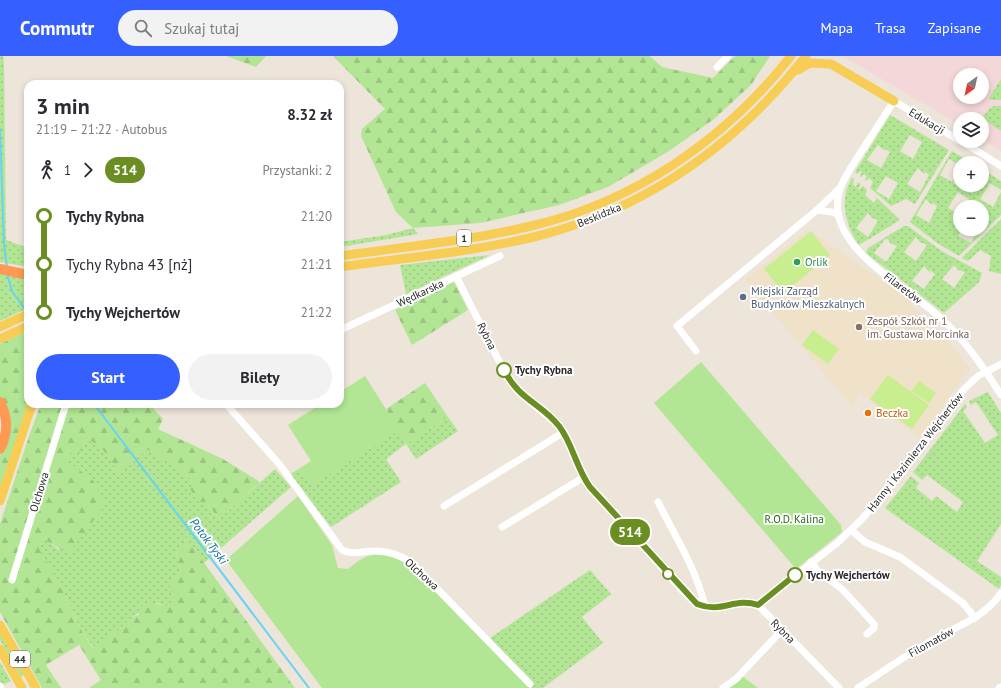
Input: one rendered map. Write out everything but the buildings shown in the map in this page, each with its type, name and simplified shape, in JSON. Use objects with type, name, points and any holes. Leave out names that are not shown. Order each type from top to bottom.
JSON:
[{"type":"highway","points":[[0,269],[24,273]]},
{"type":"highway","points":[[0,402],[4,410],[6,420],[3,443],[0,449]]},
{"type":"main road","points":[[777,74],[782,56]]},
{"type":"main road","name":"Beskidzka","points":[[344,255],[491,234],[531,226],[560,218],[604,202],[650,179],[702,145],[744,109],[777,74],[791,56]]},
{"type":"main road","name":"Beskidzka","points":[[344,266],[492,245],[527,238],[564,229],[609,212],[656,189],[709,154],[752,117],[787,80],[806,56]]},
{"type":"main road","points":[[787,80],[800,68],[810,63],[829,60],[894,101]]},
{"type":"main road","points":[[0,327],[24,315]]},
{"type":"main road","points":[[0,339],[24,327]]},
{"type":"main road","points":[[0,501],[31,408]]},
{"type":"main road","name":"44","points":[[1,626],[36,688]]},
{"type":"main road","name":"44","points":[[0,649],[22,688]]},
{"type":"street","points":[[717,67],[728,56]]},
{"type":"street","name":"Edukacji","points":[[894,101],[953,137]]},
{"type":"street","name":"Filaretów","points":[[696,351],[677,326],[817,210],[841,187],[894,101]]},
{"type":"street","name":"Edukacji","points":[[971,148],[1001,166]]},
{"type":"street","name":"Filaretów","points":[[841,187],[839,215],[843,228],[857,251],[868,262],[917,298],[943,320],[965,342],[987,371],[1001,395]]},
{"type":"street","points":[[817,210],[832,212],[839,215]]},
{"type":"street","name":"Wędkarska","points":[[344,328],[500,256]]},
{"type":"street","name":"Rybna","points":[[456,276],[510,381],[521,394],[555,422],[564,432],[584,478],[597,495],[686,594],[697,604],[705,607]]},
{"type":"street","name":"Hanny i Kazimierza Wejchertów","points":[[758,605],[851,530],[881,498],[964,389],[973,380],[1001,364]]},
{"type":"street","name":"Olchowa","points":[[12,580],[65,408]]},
{"type":"street","name":"Olchowa","points":[[230,408],[280,465],[342,550],[350,553],[371,551],[386,552],[402,557],[411,562],[530,684]]},
{"type":"street","points":[[444,506],[564,432]]},
{"type":"street","points":[[502,527],[584,478]]},
{"type":"street","points":[[658,502],[692,569],[701,590],[705,607],[717,608],[735,603],[750,602],[758,605]]},
{"type":"street","points":[[851,530],[865,542],[900,556],[963,603],[975,618]]},
{"type":"street","points":[[811,562],[818,571],[842,589],[874,624],[874,628],[867,634]]},
{"type":"street","name":"Filomatów","points":[[858,688],[931,640],[988,610],[1001,593]]},
{"type":"street","points":[[996,599],[1001,606]]},
{"type":"street","name":"Rybna","points":[[758,605],[839,688]]},
{"type":"street","points":[[723,688],[736,679],[782,630]]},
{"type":"shaded area","points":[[843,56],[1001,56],[1001,151],[989,143],[989,112],[953,112],[953,121]]},
{"type":"shaded area","name":"Zespół Szkół nr 1 im. Gustawa Morcinka","points":[[806,231],[811,231],[910,300],[912,306],[953,347],[970,368],[919,438],[860,394],[851,405],[745,280]]},
{"type":"green space","points":[[0,56],[3,56],[6,240],[24,247],[24,266],[0,262]]},
{"type":"green space","points":[[226,56],[266,56],[256,67]]},
{"type":"green space","points":[[333,56],[650,56],[662,67],[713,78],[735,56],[770,56],[751,85],[714,119],[669,151],[608,187],[559,205],[480,223],[413,228],[396,212],[361,136],[362,129],[385,109]]},
{"type":"green space","points":[[1001,79],[1001,100],[990,100],[989,98]]},
{"type":"green space","points":[[994,106],[1001,106],[1001,131],[989,123],[989,112],[987,112]]},
{"type":"green space","points":[[890,115],[949,150],[915,204],[906,199],[891,206],[870,188],[873,182],[869,178],[866,181],[865,180],[867,177],[864,174],[861,177],[860,176],[861,171],[857,174],[855,172]],"holes":[[[910,135],[922,142],[913,159],[900,151]],[[878,145],[884,150],[885,149],[890,152],[881,168],[867,160]],[[918,168],[924,174],[925,172],[929,175],[920,192],[907,184]],[[886,176],[898,183],[889,199],[876,191]]]},
{"type":"green space","points":[[952,151],[960,156],[953,156],[953,161],[949,159],[940,175],[952,182],[953,180],[953,192],[958,192],[948,208],[953,211],[953,236],[958,236],[971,243],[975,236],[979,236],[959,256],[937,243],[910,222]],"holes":[[[926,199],[932,205],[933,203],[937,206],[929,223],[916,215]]]},
{"type":"green space","points":[[989,173],[1001,181],[1001,190],[990,183],[989,185]]},
{"type":"green space","points":[[852,178],[854,178],[853,184],[856,187],[858,182],[861,185],[858,188],[859,190],[863,186],[867,190],[865,195],[874,203],[877,198],[900,220],[859,245],[850,229],[845,212],[848,186]],"holes":[[[868,213],[873,219],[874,218],[878,221],[868,237],[856,228]]]},
{"type":"green space","points":[[958,192],[969,192],[972,194],[973,192],[984,192],[980,199],[982,200],[968,200]]},
{"type":"green space","points":[[1001,192],[1001,215],[989,227],[989,205],[993,207]]},
{"type":"green space","points":[[1001,219],[1001,274],[989,271],[991,256],[980,250],[968,261],[962,258],[984,236],[989,236],[989,231]]},
{"type":"green space","points":[[904,226],[908,226],[940,250],[982,273],[979,282],[944,313],[866,253],[868,248]],"holes":[[[916,237],[920,242],[927,245],[916,261],[904,252]],[[886,238],[890,243],[897,246],[886,262],[874,253]],[[954,265],[958,270],[965,272],[954,288],[942,279]],[[924,266],[929,272],[930,270],[935,274],[924,289],[912,281]]]},
{"type":"green space","points":[[413,228],[418,234],[344,246],[344,241],[386,235]]},
{"type":"green space","name":"Orlik","points":[[811,231],[830,255],[784,293],[764,269]]},
{"type":"green space","points":[[490,255],[406,294],[400,265]]},
{"type":"green space","points":[[0,271],[24,276],[24,310],[0,321]]},
{"type":"green space","points":[[454,282],[468,310],[412,345],[395,310]]},
{"type":"green space","points":[[813,330],[839,349],[828,364],[802,345]]},
{"type":"green space","points":[[24,333],[24,408],[27,408],[0,494],[0,455],[4,450],[4,401],[0,397],[0,344]]},
{"type":"green space","name":"R.O.D. Kalina","points":[[701,362],[841,525],[842,532],[796,569],[654,403]]},
{"type":"green space","points":[[888,375],[929,405],[912,429],[870,399]]},
{"type":"green space","points":[[365,376],[399,430],[312,485],[300,468],[311,461],[288,425],[315,408],[344,408],[344,389]]},
{"type":"green space","points":[[919,381],[936,393],[929,403],[911,391]]},
{"type":"green space","points":[[425,383],[448,417],[406,444],[386,409]]},
{"type":"green space","points":[[988,392],[1001,413],[1001,524],[977,561],[1001,577],[1001,585],[999,589],[885,508],[911,476],[919,483],[916,488],[932,501],[936,496],[957,512],[963,502],[927,475],[922,480],[913,472],[965,404],[967,408],[963,411],[985,443],[998,435],[976,402],[971,405],[969,401]]},
{"type":"green space","points":[[40,408],[153,408],[163,419],[158,429],[223,459],[260,482],[219,519],[206,502],[199,502],[190,489],[192,484],[190,477],[182,474],[172,463],[160,458],[147,449],[120,474],[110,458],[102,449],[87,439],[79,453],[70,453],[68,462],[93,480],[101,495],[104,507],[70,551],[60,549],[48,541],[40,539],[39,548],[62,589],[81,630],[92,647],[119,630],[132,617],[139,615],[140,607],[147,604],[154,604],[168,607],[174,598],[170,584],[181,571],[176,551],[186,538],[295,688],[89,688],[101,680],[79,645],[46,665],[61,688],[42,688],[0,612],[0,524]]},
{"type":"green space","points":[[448,417],[458,431],[416,459],[406,444]]},
{"type":"green space","points":[[399,430],[406,444],[386,459],[401,482],[331,527],[290,474],[300,468],[312,485]]},
{"type":"green space","points":[[87,439],[102,449],[110,458],[120,474],[147,449],[160,458],[172,463],[182,474],[190,477],[192,484],[219,519],[275,469],[291,487],[204,563],[186,538],[176,551],[181,571],[170,584],[174,598],[168,607],[158,603],[132,617],[119,630],[93,647],[81,630],[62,589],[38,548],[40,539],[47,540],[59,550],[79,471],[68,462],[70,453],[83,446]]},
{"type":"green space","points":[[298,496],[332,545],[338,568],[348,569],[358,561],[371,555],[389,556],[409,565],[437,591],[532,688],[322,688],[226,560]]},
{"type":"green space","points":[[590,570],[611,594],[582,617],[603,643],[543,688],[532,688],[484,640],[490,638]]},
{"type":"green space","points":[[0,633],[24,675],[21,677],[0,640]]},
{"type":"green space","points":[[0,662],[11,681],[2,685],[0,683]]},
{"type":"green space","points":[[742,676],[758,688],[727,688]]},
{"type":"waterway","name":"Potok Tyski","points":[[0,129],[4,245],[7,268]]},
{"type":"waterway","name":"Potok Tyski","points":[[7,274],[12,291],[24,308]]},
{"type":"waterway","name":"Potok Tyski","points":[[97,408],[309,688]]},
{"type":"bus line","name":"514","points":[[504,370],[515,388],[543,411],[564,432],[581,472],[590,487],[686,594],[697,604],[705,607],[717,608],[735,603],[750,602],[758,605],[795,575]]},
{"type":"place","name":"Orlik","points":[[797,262]]},
{"type":"place","name":"Miejski Zarząd Budynków Mieszkalnych","points":[[743,297]]},
{"type":"place","name":"Zespół Szkół nr 1 im. Gustawa Morcinka","points":[[859,327]]},
{"type":"place","name":"Tychy Rybna","points":[[504,370]]},
{"type":"place","name":"Beczka","points":[[868,413]]},
{"type":"place","name":"Tychy Wejchertów","points":[[795,575]]}]
